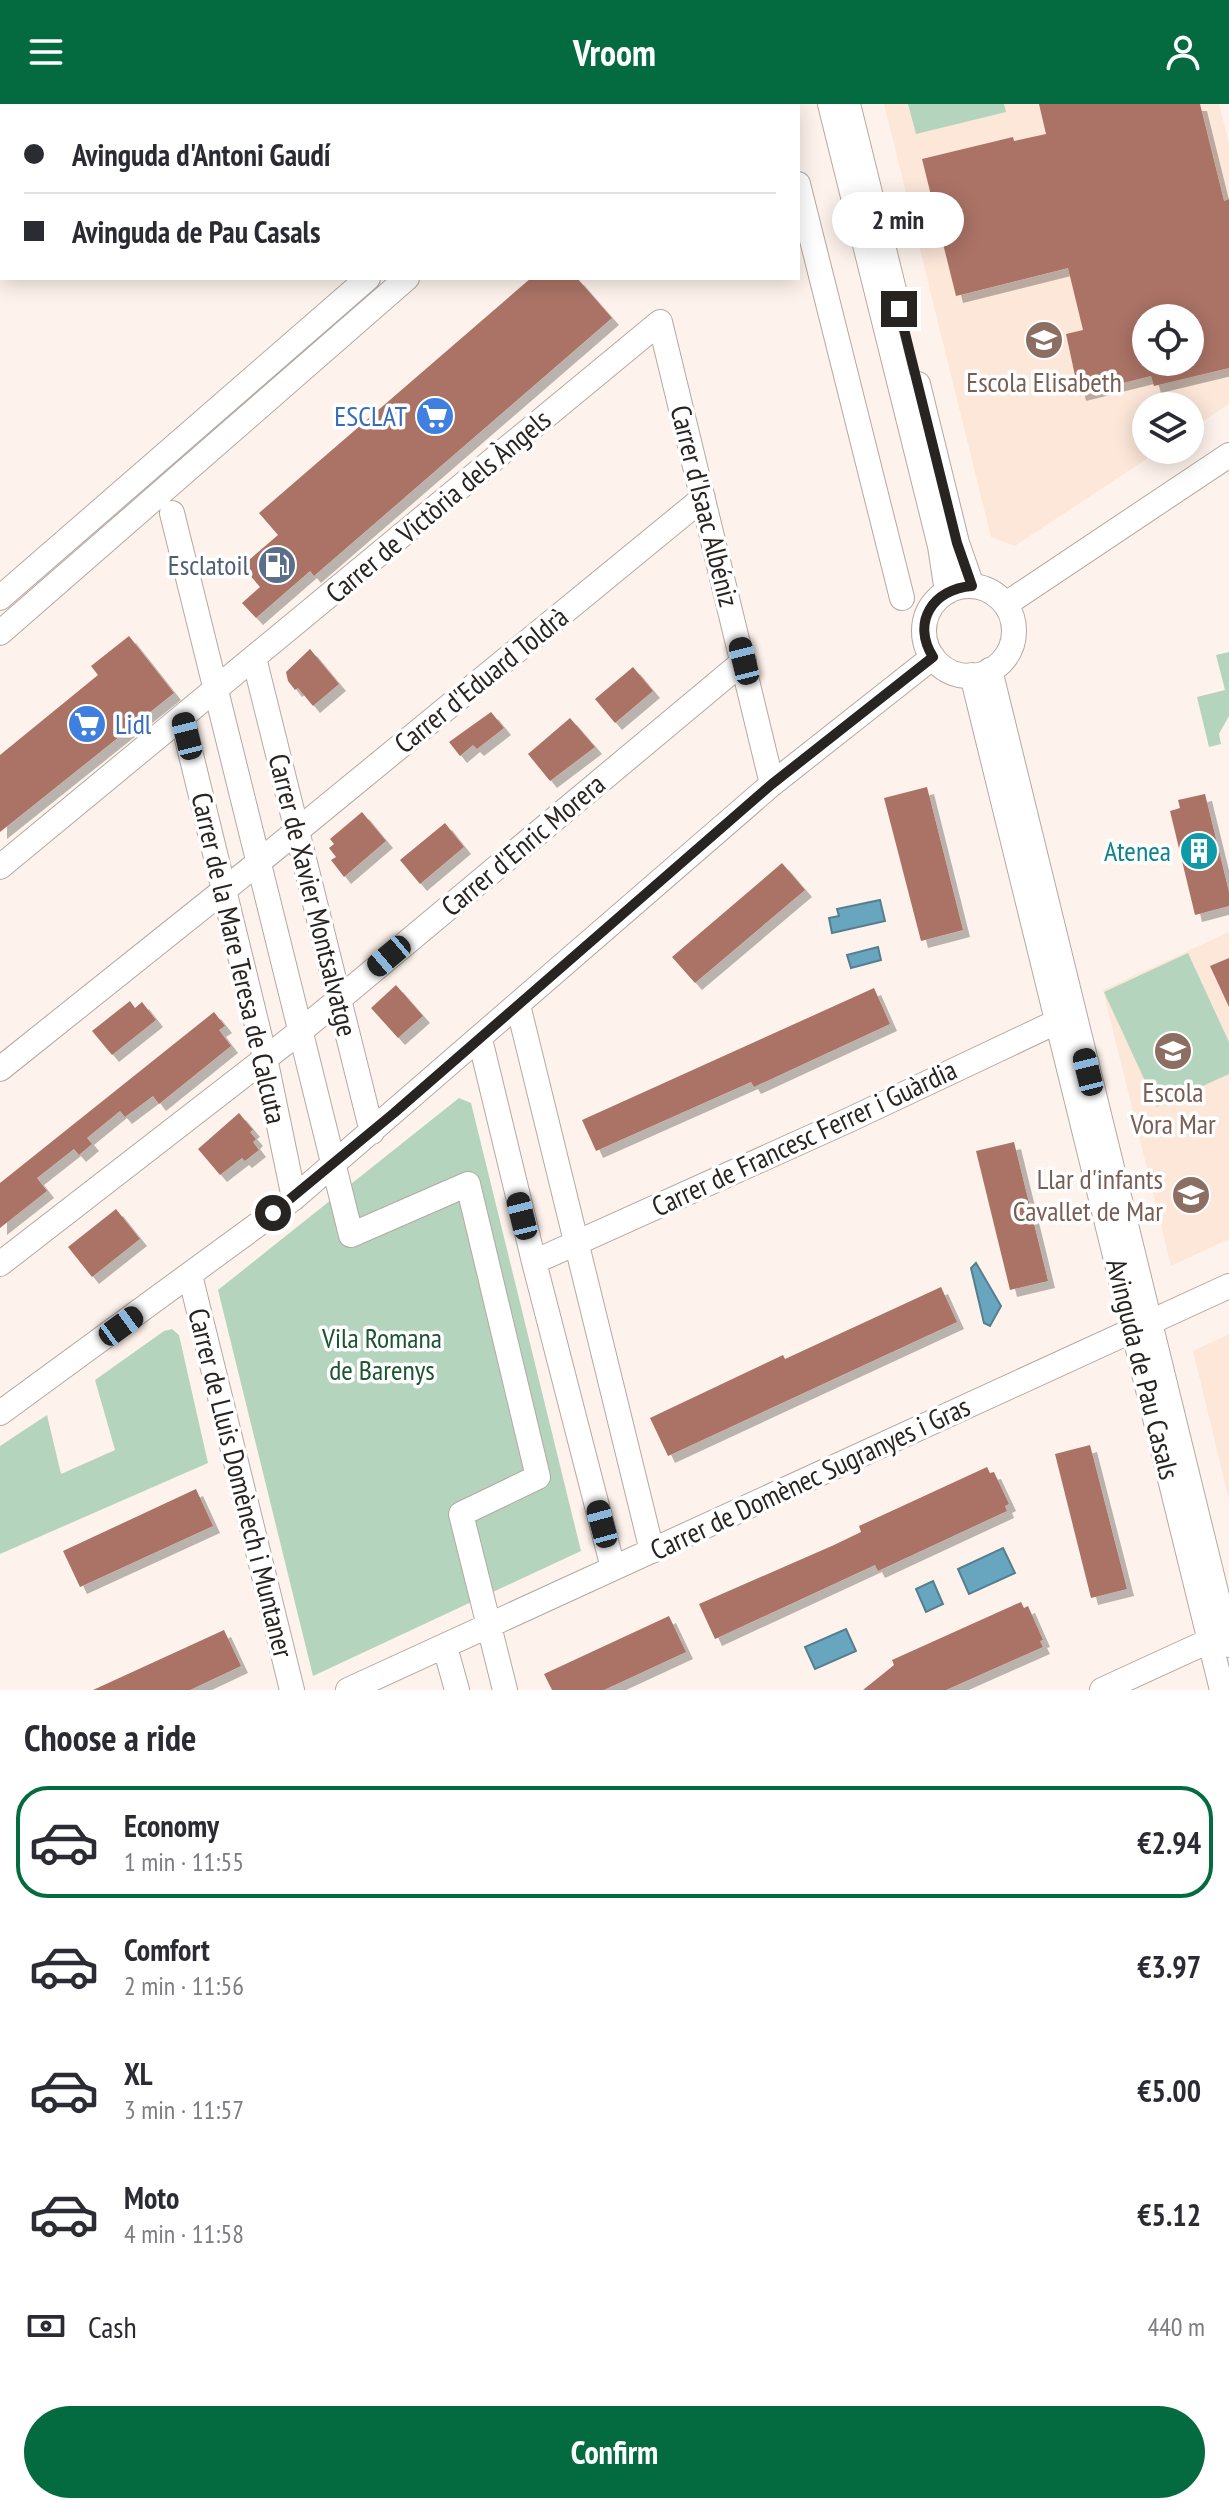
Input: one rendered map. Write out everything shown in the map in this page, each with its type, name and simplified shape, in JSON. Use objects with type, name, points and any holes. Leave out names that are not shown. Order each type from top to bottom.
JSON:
[{"type":"street","points":[[830,104],[940,546],[947,592]]},
{"type":"street","points":[[848,104],[957,543],[972,586]]},
{"type":"street","points":[[800,192],[902,598]]},
{"type":"street","points":[[0,598],[366,280]]},
{"type":"street","points":[[0,633],[405,280]]},
{"type":"street","name":"Carrer d'Isaac Albéniz","points":[[660,322],[772,784]]},
{"type":"street","name":"Carrer de Victòria dels Àngels","points":[[0,867],[660,322]]},
{"type":"street","points":[[1006,604],[1229,455]]},
{"type":"street","name":"Carrer d'Eduard Toldrà","points":[[0,1069],[322,811],[703,498]]},
{"type":"street","points":[[172,513],[351,1235],[468,1184],[538,1477],[461,1514],[505,1690]]},
{"type":"street","points":[[972,586],[985,589],[1006,604],[1013,620],[1012,645],[1004,659],[981,672],[946,669],[933,657],[926,642],[925,625],[934,603],[947,592],[972,586]]},
{"type":"street","points":[[0,1413],[294,1198],[772,784],[933,657]]},
{"type":"street","name":"Carrer de Xavier Montsalvatge","points":[[254,658],[372,1132]]},
{"type":"street","name":"Carrer d'Enric Morera","points":[[0,1264],[302,1030],[744,661]]},
{"type":"street","name":"Avinguda de Pau Casals","points":[[981,672],[1222,1640],[1222,1690]]},
{"type":"street","points":[[721,680],[752,695]]},
{"type":"street","name":"Carrer de la Mare Teresa de Calcuta","points":[[182,718],[265,1058],[294,1198]]},
{"type":"street","points":[[154,741],[191,754]]},
{"type":"street","points":[[288,796],[322,811]]},
{"type":"street","points":[[197,912],[234,928]]},
{"type":"street","points":[[329,961],[366,976]]},
{"type":"street","points":[[518,1005],[652,1551]]},
{"type":"street","name":"Carrer de Francesc Ferrer i Guàrdia","points":[[534,1262],[849,1120],[1065,1017]]},
{"type":"street","points":[[480,1039],[613,1568]]},
{"type":"street","points":[[242,1076],[271,1089]]},
{"type":"street","name":"Carrer de Lluis Domènech i Muntaner","points":[[190,1275],[292,1690]]},
{"type":"street","name":"Carrer de Domènec Sugranyes i Gras","points":[[348,1690],[1229,1286]]},
{"type":"street","points":[[1102,1690],[1222,1640]]},
{"type":"street","points":[[445,1647],[457,1690]]},
{"type":"shaded area","name":"Escola Elisabeth","points":[[884,104],[1219,104],[1229,143],[1229,404],[1204,421],[1204,392],[1132,392],[1132,464],[1139,464],[1015,546],[991,537]]},
{"type":"shaded area","name":"Escola Vora Mar","points":[[1229,932],[1229,1239],[1171,1266],[1103,990]]},
{"type":"shaded area","points":[[1229,1334],[1229,1500],[1193,1351]]},
{"type":"green space","points":[[908,104],[1004,104],[1006,112],[916,134]]},
{"type":"green space","points":[[1229,652],[1229,716],[1219,734],[1221,744],[1209,747],[1197,697],[1225,690],[1216,655]]},
{"type":"green space","name":"Escola Vora Mar","points":[[1188,953],[1229,1042],[1229,1074],[1157,1107],[1104,992]]},
{"type":"green space","name":"Vila Romana de Barenys","points":[[459,1098],[471,1103],[581,1551],[313,1676],[218,1290]]},
{"type":"green space","points":[[172,1329],[179,1335],[208,1463],[0,1554],[0,1446],[47,1415],[61,1474],[115,1450],[95,1380],[164,1331]]},
{"type":"water","points":[[880,900],[885,921],[832,933],[829,918],[839,916],[837,909]]},
{"type":"water","points":[[878,947],[881,960],[851,968],[847,955]]},
{"type":"water","points":[[976,1263],[1001,1306],[990,1326],[984,1323],[971,1268]]},
{"type":"water","points":[[1003,1548],[1015,1573],[969,1594],[958,1569]]},
{"type":"water","points":[[933,1581],[943,1604],[926,1612],[916,1589]]},
{"type":"water","points":[[846,1629],[856,1651],[815,1669],[805,1647]]},
{"type":"building","points":[[1039,104],[1200,104],[1224,201],[1229,199],[1229,368],[1204,374],[1204,304],[1132,304],[1132,376],[1151,376],[1079,394],[1066,334],[1083,330],[1068,268],[956,296],[922,159],[1013,137],[1014,141],[1046,134]]},
{"type":"building","name":"ESCLAT","points":[[529,280],[579,280],[612,318],[314,576],[310,571],[256,618],[242,603],[260,587],[242,566],[278,535],[259,513]]},
{"type":"building","points":[[1151,376],[1196,376],[1154,386]]},
{"type":"building","name":"Lidl","points":[[129,636],[174,693],[0,832],[0,755],[98,675],[91,666]]},
{"type":"building","points":[[310,649],[339,684],[313,706],[298,688],[295,690],[286,672]]},
{"type":"building","points":[[633,667],[653,691],[615,723],[595,699]]},
{"type":"building","points":[[491,712],[504,728],[477,749],[473,745],[460,756],[449,742]]},
{"type":"building","points":[[570,718],[595,747],[550,781],[528,754]]},
{"type":"building","points":[[927,787],[963,930],[921,941],[884,798]]},
{"type":"building","name":"Atenea","points":[[1205,794],[1229,892],[1229,906],[1195,915],[1170,811],[1180,808],[1178,800]]},
{"type":"building","points":[[362,812],[386,841],[344,877],[331,860],[336,857],[329,848],[334,844],[330,839]]},
{"type":"building","points":[[445,823],[464,847],[420,884],[400,860]]},
{"type":"building","points":[[782,863],[805,890],[695,983],[672,957]]},
{"type":"building","points":[[1229,958],[1229,1007],[1210,966]]},
{"type":"building","points":[[396,985],[423,1016],[398,1038],[371,1008]]},
{"type":"building","points":[[874,988],[890,1024],[754,1087],[751,1082],[596,1151],[582,1120]]},
{"type":"building","points":[[130,1001],[135,1008],[142,1002],[156,1020],[112,1055],[92,1031]]},
{"type":"building","points":[[214,1012],[225,1026],[219,1030],[231,1046],[159,1104],[153,1096],[125,1117],[120,1111],[87,1138],[92,1144],[79,1155],[74,1149],[37,1178],[47,1191],[0,1228],[0,1183]]},
{"type":"building","points":[[239,1113],[253,1130],[250,1132],[256,1139],[253,1142],[259,1150],[245,1161],[242,1158],[220,1175],[198,1149]]},
{"type":"building","points":[[1014,1142],[1048,1281],[1010,1290],[976,1151]]},
{"type":"building","points":[[116,1209],[140,1239],[92,1277],[68,1247]]},
{"type":"building","points":[[941,1287],[957,1322],[668,1456],[650,1418],[783,1355],[785,1359]]},
{"type":"building","points":[[1090,1445],[1127,1589],[1091,1598],[1055,1454]]},
{"type":"building","points":[[987,1467],[990,1473],[994,1472],[1009,1504],[1005,1506],[1007,1511],[878,1571],[875,1565],[715,1639],[699,1604],[834,1545],[861,1532],[859,1526]]},
{"type":"building","points":[[196,1489],[213,1526],[80,1587],[63,1551]]},
{"type":"building","points":[[1021,1602],[1024,1608],[1028,1606],[1043,1640],[1040,1641],[1043,1647],[946,1690],[863,1690],[894,1665],[892,1660]]},
{"type":"building","points":[[669,1616],[686,1652],[604,1690],[552,1690],[544,1674]]},
{"type":"building","points":[[224,1630],[241,1666],[190,1690],[93,1690]]},
{"type":"place","name":"Escola Elisabeth","points":[[1044,340]]},
{"type":"place","name":"ESCLAT","points":[[435,416]]},
{"type":"place","name":"Esclatoil","points":[[277,565]]},
{"type":"place","name":"Lidl","points":[[87,724]]},
{"type":"place","name":"Atenea","points":[[1199,851]]},
{"type":"place","name":"Escola Vora Mar","points":[[1173,1051]]},
{"type":"place","name":"Llar d'infants Cavallet de Mar","points":[[1191,1195]]},
{"type":"route","points":[[273,1213],[394,1113],[772,784],[933,657],[925,634],[930,610],[940,596],[959,587],[972,586],[957,543],[899,309]]}]
